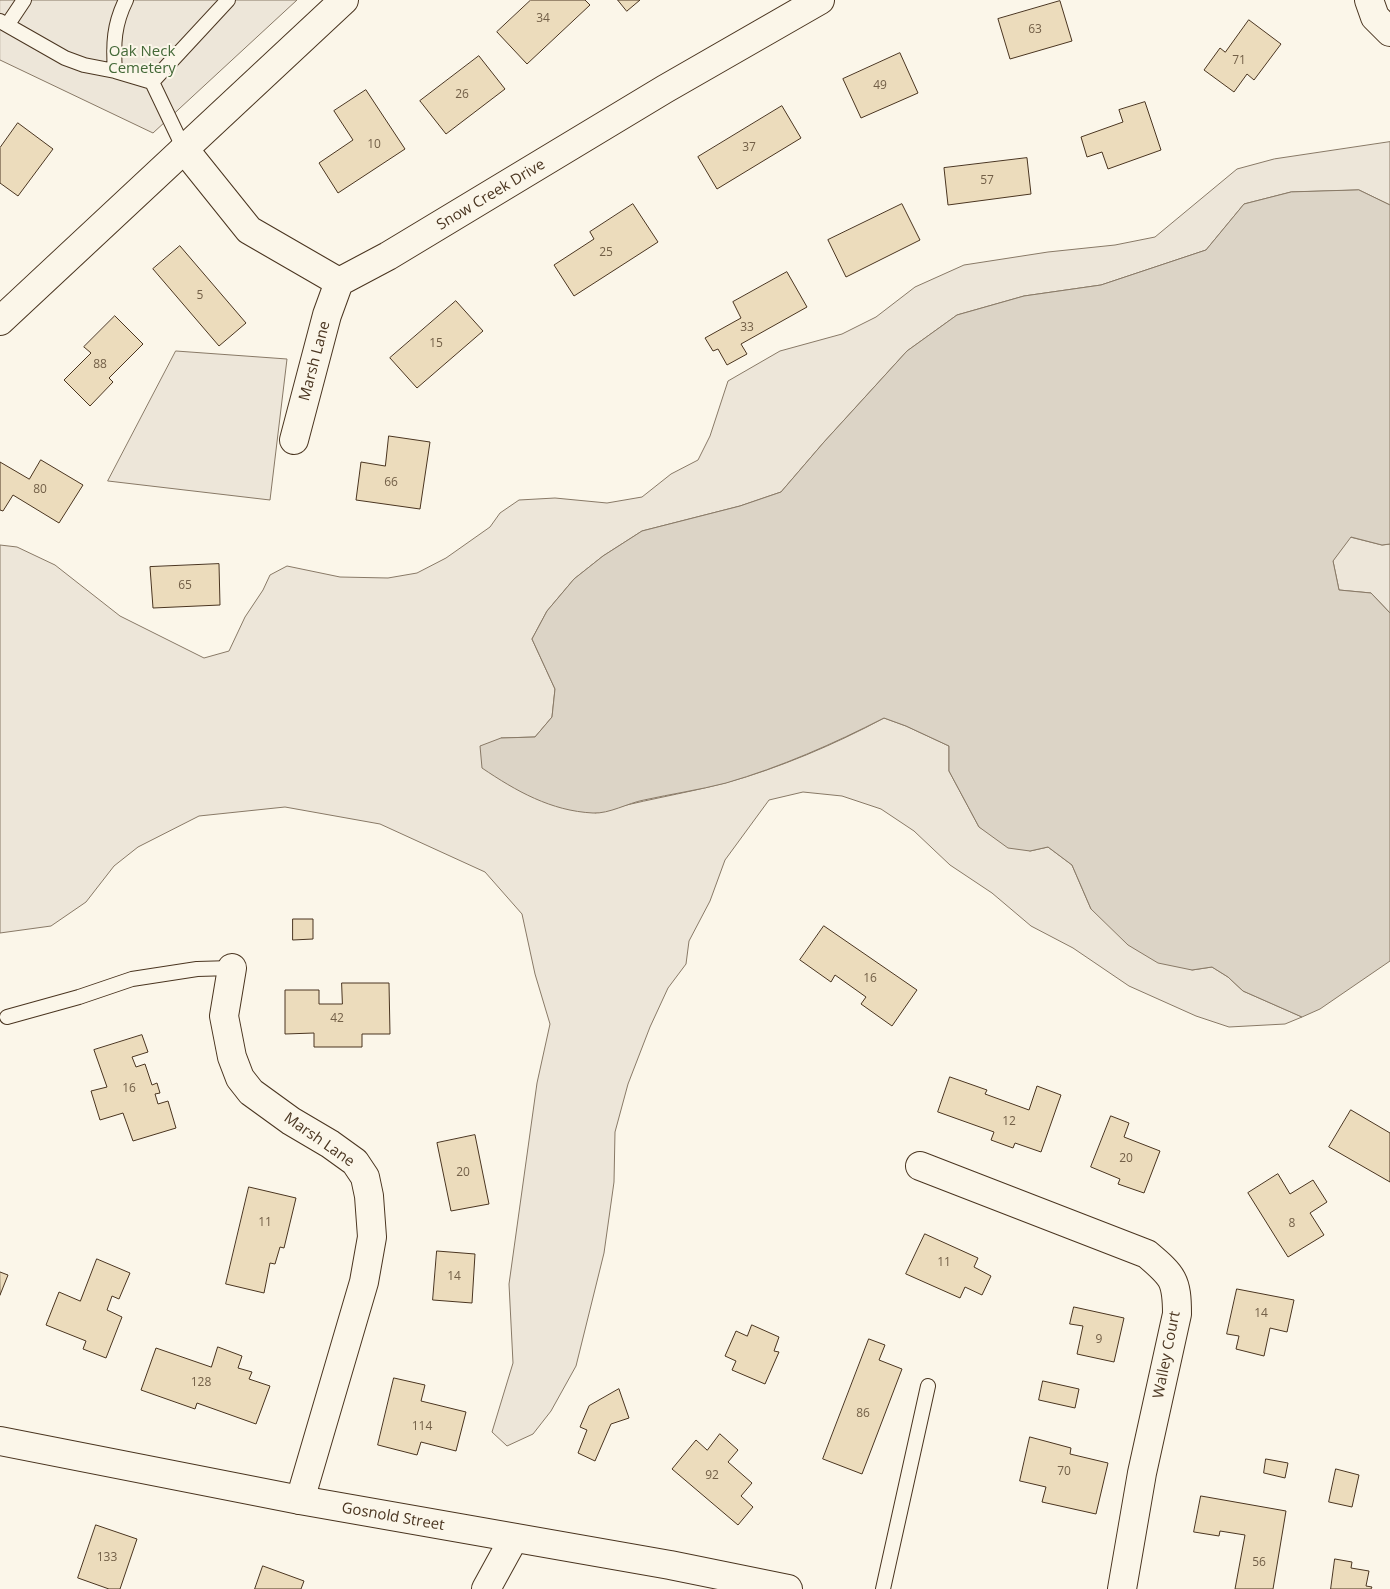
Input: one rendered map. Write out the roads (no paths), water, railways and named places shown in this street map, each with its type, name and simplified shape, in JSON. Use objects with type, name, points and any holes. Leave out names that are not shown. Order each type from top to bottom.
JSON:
[{"type":"street","points":[[0,321],[344,0]]},
{"type":"street","name":"Snow Creek Drive","points":[[339,282],[388,256],[665,89],[820,0]]},
{"type":"street","points":[[1369,0],[1375,17],[1390,32]]},
{"type":"street","points":[[184,149],[249,230],[339,282]]},
{"type":"street","name":"Marsh Lane","points":[[294,440],[327,315],[339,282]]},
{"type":"street","name":"Marsh Lane","points":[[232,968],[224,1016],[232,1058],[240,1078],[251,1092],[291,1121],[330,1144],[355,1162],[365,1177],[369,1196],[372,1237],[364,1282],[300,1500]]},
{"type":"street","name":"Walley Court","points":[[920,1166],[1147,1254],[1164,1268],[1177,1288],[1177,1314],[1142,1473],[1122,1589]]},
{"type":"street","name":"Gosnold Street","points":[[0,1441],[300,1500],[670,1565],[788,1589]]},
{"type":"street","points":[[486,1589],[514,1538]]},
{"type":"lane","points":[[24,0],[4,23],[65,58],[84,65],[115,71],[152,82],[184,149]]},
{"type":"lane","points":[[115,71],[113,41],[119,15],[126,0]]},
{"type":"lane","points":[[152,82],[228,0]]},
{"type":"lane","points":[[7,1017],[79,997],[132,979],[197,969],[232,968]]},
{"type":"lane","points":[[884,1589],[928,1386]]},
{"type":"park label","name":"Oak Neck Cemetery","points":[[142,60]]}]
